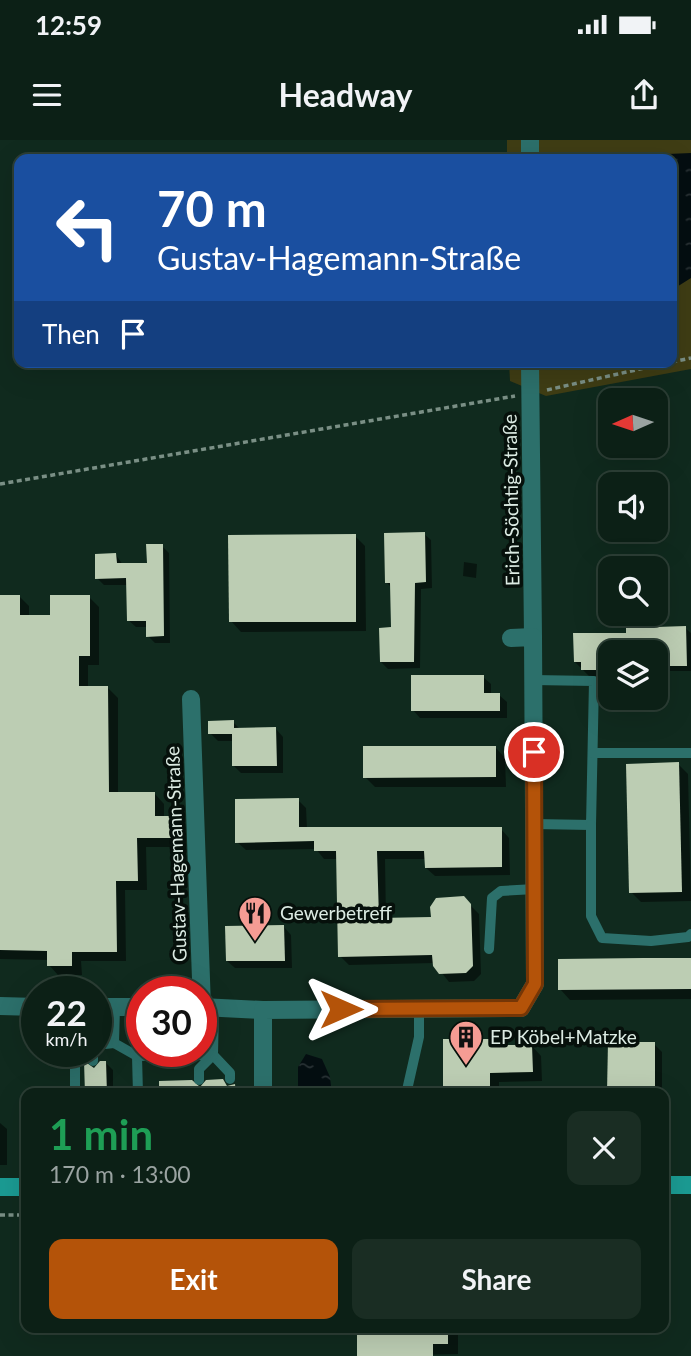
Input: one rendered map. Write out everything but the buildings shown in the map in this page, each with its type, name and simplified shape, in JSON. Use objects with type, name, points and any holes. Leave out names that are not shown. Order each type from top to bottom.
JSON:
[{"type":"main road","points":[[669,1185],[691,1185]]},
{"type":"main road","points":[[0,1186],[21,1186]]},
{"type":"street","name":"Erich-Söchtig-Straße","points":[[530,368],[533,637]]},
{"type":"street","points":[[217,1008],[263,1010],[521,1008],[535,984],[533,637],[511,638]]},
{"type":"street","name":"Gustav-Hagemann-Straße","points":[[191,699],[204,976]]},
{"type":"street","points":[[0,1006],[21,1006]]},
{"type":"street","points":[[263,1010],[263,1088]]},
{"type":"lane","points":[[533,680],[594,681],[591,916],[602,938],[651,941],[688,937],[691,934]]},
{"type":"lane","points":[[593,753],[691,753]]},
{"type":"lane","points":[[534,824],[591,824]]},
{"type":"lane","points":[[489,949],[492,898],[501,891],[534,889]]},
{"type":"lane","points":[[407,1088],[419,1037],[419,1008]]},
{"type":"lane","points":[[112,1035],[114,1043],[126,1050]]},
{"type":"lane","points":[[217,1060],[230,1073],[230,1079]]},
{"type":"lane","points":[[75,1067],[75,1088]]},
{"type":"lane","points":[[137,1067],[138,1088]]},
{"type":"lane","points":[[199,1080],[201,1067]]},
{"type":"path","points":[[0,484],[530,394],[645,368]]},
{"type":"path","points":[[0,1215],[21,1215]]},
{"type":"shaded area","points":[[507,140],[691,140],[691,369],[546,396],[510,381],[509,368],[677,368],[677,154],[507,154]]},
{"type":"water","points":[[691,153],[691,278],[677,287],[677,154],[667,154]]},
{"type":"water","points":[[306,1054],[322,1059],[330,1077],[331,1088],[298,1088],[298,1067]]},
{"type":"place","name":"Gewerbetreff","points":[[255,943]]},
{"type":"place","name":"EP Köbel+Matzke","points":[[466,1067]]},
{"type":"route","points":[[341,1009],[521,1008],[535,984],[534,752]]}]
